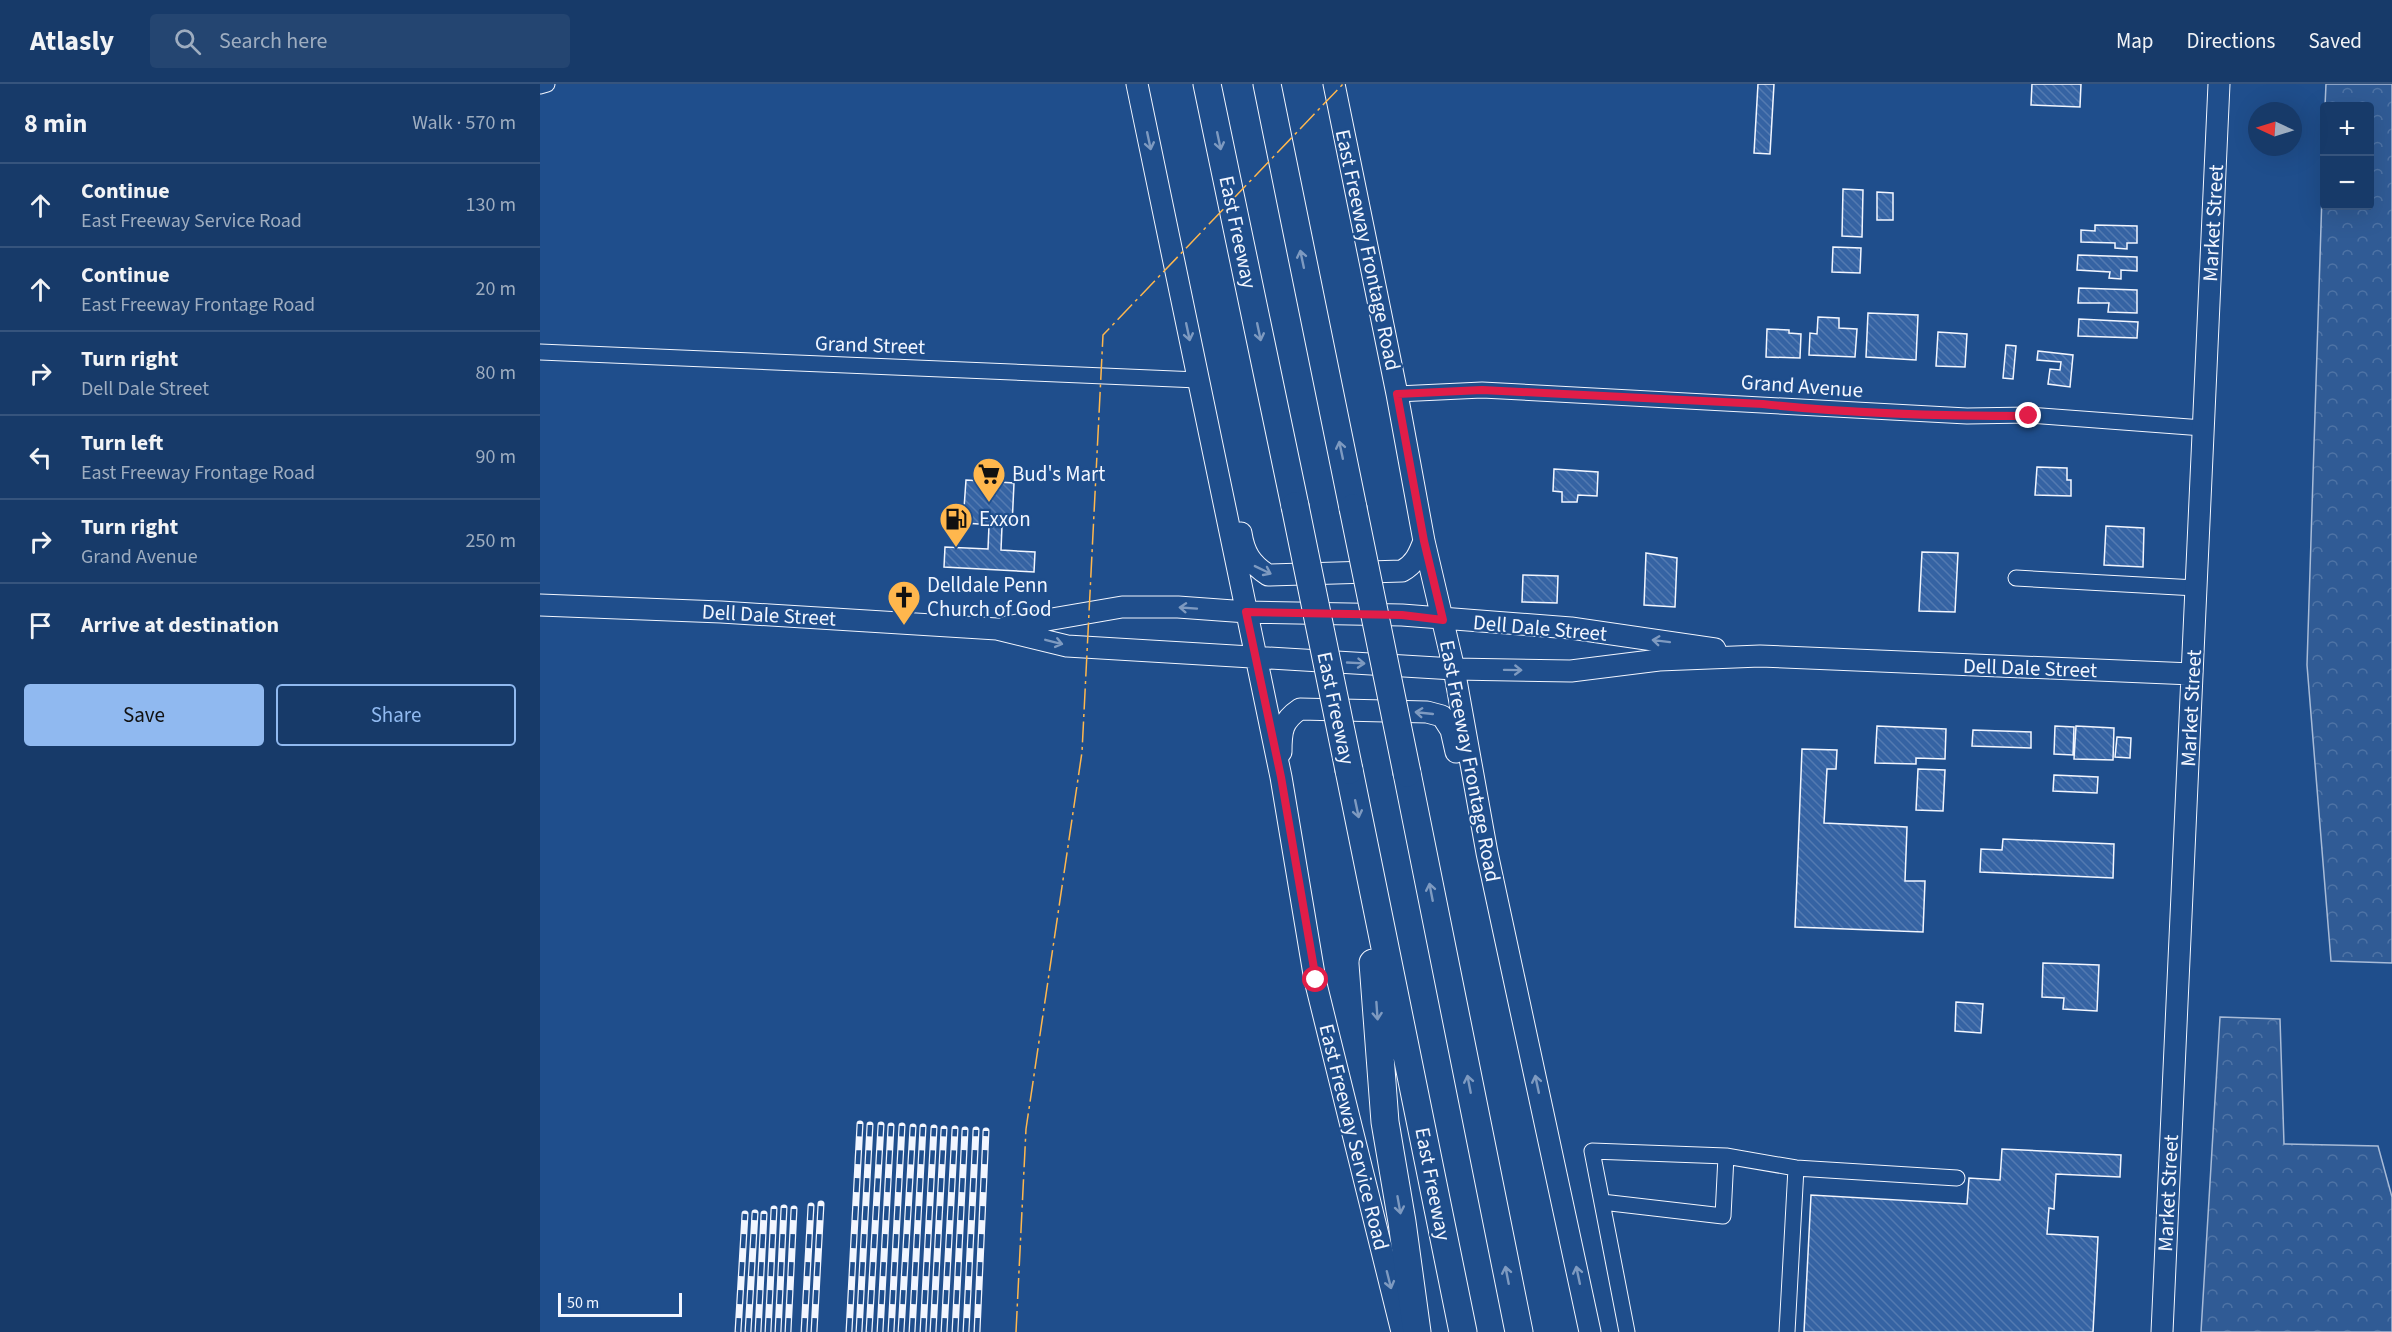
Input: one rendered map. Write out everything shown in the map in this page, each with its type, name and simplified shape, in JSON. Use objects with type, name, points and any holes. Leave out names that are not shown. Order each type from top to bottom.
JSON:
[{"type":"highway","name":"East Freeway","points":[[1207,84],[1365,848],[1462,1332]]},
{"type":"highway","points":[[1266,84],[1519,1332]]},
{"type":"highway","points":[[1275,84],[1287,184]]},
{"type":"highway","points":[[1365,848],[1384,1122],[1402,1222],[1417,1332]]},
{"type":"main road","points":[[1137,84],[1256,658]]},
{"type":"main road","name":"East Freeway Frontage Road","points":[[1334,84],[1397,394],[1424,541],[1454,669],[1487,852],[1590,1332]]},
{"type":"main road","name":"Market Street","points":[[2162,1332],[2219,84]]},
{"type":"main road","points":[[1207,422],[1223,449],[1244,548],[1254,565],[1268,574],[1402,571],[1410,566],[1418,556],[1424,541]]},
{"type":"main road","name":"Dell Dale Street","points":[[540,605],[721,612],[997,629],[1067,646],[1454,669],[1571,671],[1659,660],[1760,656],[2192,674]]},
{"type":"main road","name":"Dell Dale Street","points":[[997,629],[1122,607],[1402,615],[1443,620],[1571,628],[1760,656]]},
{"type":"main road","name":"East Freeway Service Road","points":[[1256,658],[1281,777],[1316,980],[1402,1332]]},
{"type":"main road","points":[[1281,777],[1281,730],[1290,715],[1300,709],[1427,712],[1442,716],[1451,730],[1476,829],[1487,852]]},
{"type":"street","points":[[540,86],[547,84]]},
{"type":"street","name":"Grand Street","points":[[540,352],[1198,380]]},
{"type":"street","name":"Grand Avenue","points":[[1397,394],[1482,390],[1933,414],[2029,416],[2203,428]]},
{"type":"street","points":[[2016,578],[2196,588]]},
{"type":"street","points":[[1627,1332],[1592,1151],[1726,1156],[1796,1168],[1957,1178]]},
{"type":"street","points":[[1602,1202],[1723,1216],[1726,1156]]},
{"type":"street","points":[[1787,1332],[1796,1168]]},
{"type":"green space","points":[[2326,84],[2392,84],[2392,963],[2331,961],[2307,665],[2322,210],[2374,210],[2374,102],[2325,102]]},
{"type":"green space","points":[[2220,1017],[2280,1019],[2284,1144],[2378,1146],[2392,1197],[2392,1332],[2201,1332]]},
{"type":"building","points":[[1758,84],[1774,84],[1770,154],[1754,153]]},
{"type":"building","points":[[2032,84],[2081,84],[2080,107],[2031,105]]},
{"type":"building","points":[[1843,189],[1863,190],[1862,237],[1842,236]]},
{"type":"building","points":[[1877,192],[1893,193],[1893,220],[1877,220]]},
{"type":"building","points":[[2095,225],[2137,226],[2137,243],[2127,243],[2127,249],[2115,248],[2115,243],[2081,242],[2081,230],[2095,231]]},
{"type":"building","points":[[1833,247],[1861,248],[1860,273],[1832,272]]},
{"type":"building","points":[[2078,255],[2137,257],[2137,271],[2121,270],[2121,279],[2109,278],[2110,272],[2077,270]]},
{"type":"building","points":[[2079,288],[2137,290],[2137,313],[2108,312],[2109,303],[2078,303]]},
{"type":"building","points":[[1868,313],[1918,315],[1916,360],[1866,357]]},
{"type":"building","points":[[1818,317],[1839,318],[1839,328],[1857,329],[1855,357],[1809,355],[1810,333],[1817,334]]},
{"type":"building","points":[[2079,319],[2138,322],[2137,338],[2078,336]]},
{"type":"building","points":[[1767,329],[1789,330],[1789,333],[1801,334],[1800,358],[1766,357]]},
{"type":"building","points":[[1938,332],[1967,334],[1965,367],[1936,366]]},
{"type":"building","points":[[2006,345],[2016,346],[2013,379],[2003,378]]},
{"type":"building","points":[[2038,351],[2073,355],[2070,387],[2048,384],[2050,369],[2060,370],[2061,362],[2037,360]]},
{"type":"building","points":[[2037,467],[2067,468],[2067,480],[2071,480],[2071,496],[2035,495]]},
{"type":"building","points":[[1554,469],[1598,472],[1597,496],[1578,495],[1577,502],[1562,502],[1562,492],[1553,491]]},
{"type":"building","name":"Bud's Mart","points":[[966,480],[1014,483],[1012,526],[963,523]]},
{"type":"building","name":"Exxon","points":[[989,525],[1002,526],[1001,550],[1035,552],[1034,572],[944,567],[945,547],[988,549]]},
{"type":"building","points":[[2106,526],[2144,528],[2143,567],[2104,565]]},
{"type":"building","points":[[1922,552],[1958,553],[1955,612],[1919,611]]},
{"type":"building","points":[[1646,553],[1677,558],[1675,607],[1644,605]]},
{"type":"building","points":[[1523,575],[1558,576],[1557,603],[1522,602]]},
{"type":"building","points":[[1877,726],[1946,729],[1945,759],[1916,758],[1916,764],[1875,763]]},
{"type":"building","points":[[2055,726],[2074,727],[2073,755],[2054,754]]},
{"type":"building","points":[[2076,726],[2114,728],[2113,760],[2074,759]]},
{"type":"building","points":[[1973,730],[2031,732],[2031,748],[1972,746]]},
{"type":"building","points":[[2117,737],[2131,738],[2130,758],[2115,757]]},
{"type":"building","points":[[1802,749],[1837,750],[1836,769],[1827,769],[1824,823],[1907,827],[1905,881],[1925,881],[1923,932],[1795,927]]},
{"type":"building","points":[[1918,769],[1945,770],[1943,811],[1916,810]]},
{"type":"building","points":[[2054,775],[2098,777],[2097,793],[2053,791]]},
{"type":"building","points":[[2003,839],[2114,844],[2113,878],[1980,872],[1981,849],[2002,850]]},
{"type":"building","points":[[2043,963],[2099,965],[2097,1011],[2063,1009],[2064,998],[2042,997]]},
{"type":"building","points":[[1956,1002],[1983,1004],[1981,1033],[1955,1031]]},
{"type":"building","points":[[2002,1149],[2121,1155],[2120,1177],[2056,1174],[2054,1209],[2049,1208],[2047,1234],[2098,1237],[2093,1332],[1804,1332],[1811,1195],[1967,1204],[1969,1178],[2000,1180]]},
{"type":"railway","points":[[849,1332],[860,1124]]},
{"type":"railway","points":[[859,1332],[870,1125]]},
{"type":"railway","points":[[869,1332],[881,1125]]},
{"type":"railway","points":[[880,1332],[891,1126]]},
{"type":"railway","points":[[891,1332],[902,1126]]},
{"type":"railway","points":[[901,1332],[913,1127]]},
{"type":"railway","points":[[912,1332],[923,1127]]},
{"type":"railway","points":[[923,1332],[934,1128]]},
{"type":"railway","points":[[933,1332],[944,1129]]},
{"type":"railway","points":[[944,1332],[955,1129]]},
{"type":"railway","points":[[955,1332],[965,1130]]},
{"type":"railway","points":[[966,1332],[976,1130]]},
{"type":"railway","points":[[977,1332],[986,1131]]},
{"type":"railway","points":[[814,1332],[821,1204]]},
{"type":"railway","points":[[804,1332],[811,1206]]},
{"type":"railway","points":[[778,1332],[784,1208]]},
{"type":"railway","points":[[768,1332],[774,1209]]},
{"type":"railway","points":[[788,1332],[794,1209]]},
{"type":"railway","points":[[748,1332],[755,1213]]},
{"type":"railway","points":[[738,1332],[745,1214]]},
{"type":"railway","points":[[758,1332],[764,1214]]},
{"type":"power","points":[[1016,1332],[1026,1129],[1082,752],[1103,335],[1343,84]]},
{"type":"place","name":"Bud's Mart","points":[[989,503]]},
{"type":"place","name":"Exxon","points":[[956,548]]},
{"type":"place","name":"Delldale Penn Church of God","points":[[904,626]]},
{"type":"route","points":[[1316,980],[1281,777],[1246,612],[1402,615],[1443,620],[1424,541],[1397,394],[1482,390],[1763,404],[1797,408],[1967,416],[2029,416]]}]
